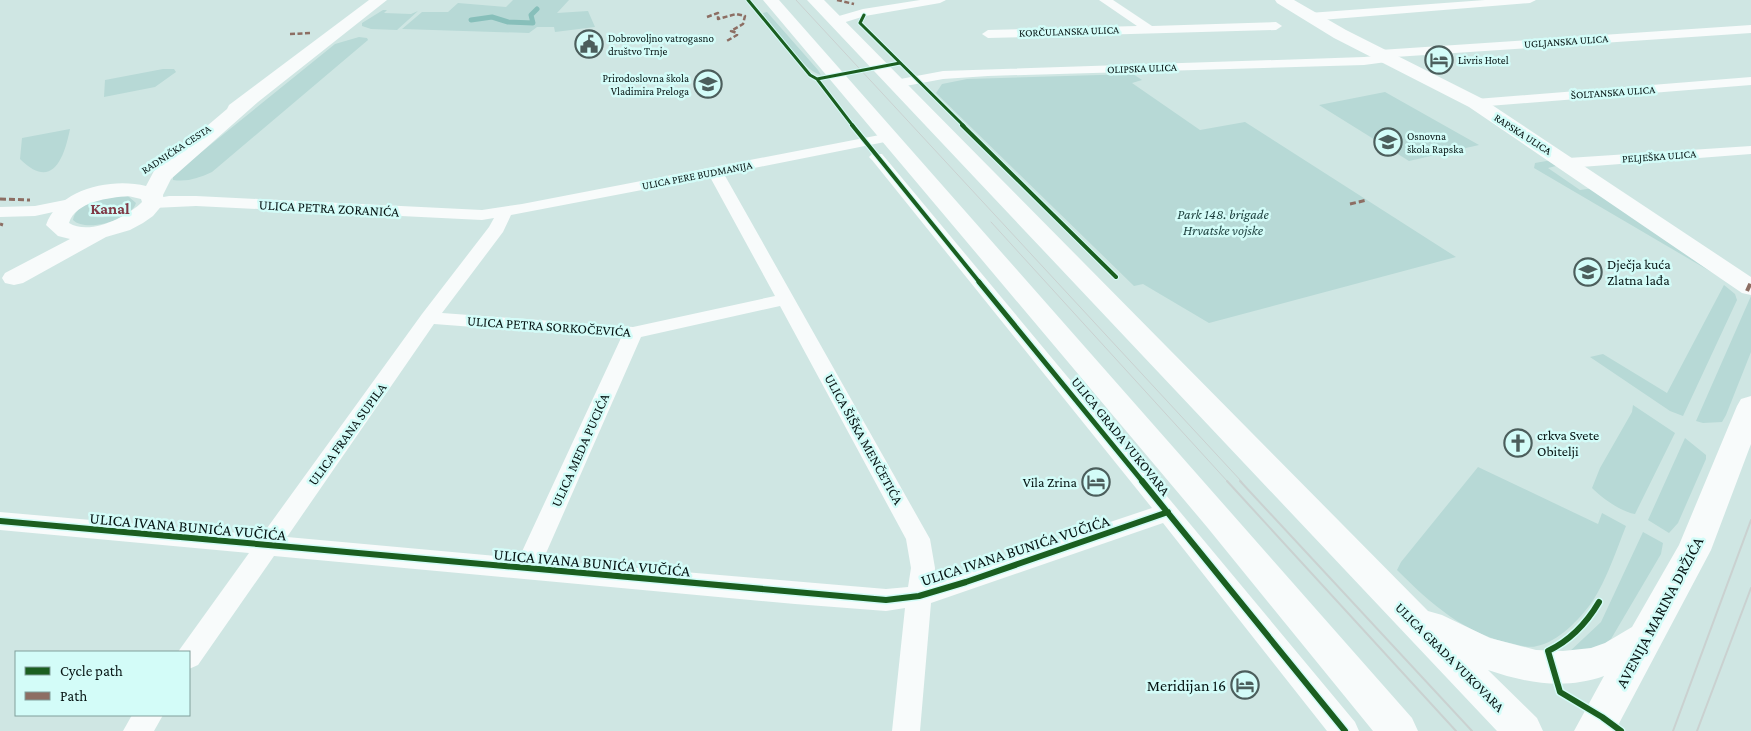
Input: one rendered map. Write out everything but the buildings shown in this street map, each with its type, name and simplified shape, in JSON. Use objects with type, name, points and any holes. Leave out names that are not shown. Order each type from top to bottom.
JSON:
[{"type":"main road","name":"RADNIČKA CESTA","points":[[109,229],[141,216],[152,199],[162,176],[250,100],[379,0]]},
{"type":"main road","name":"ULICA GRADA VUKOVARA","points":[[771,0],[1398,731]]},
{"type":"main road","name":"RAPSKA ULICA","points":[[1283,0],[1309,17],[1476,103],[1751,288]]},
{"type":"main road","name":"ULICA GRADA VUKOVARA","points":[[825,9],[895,84],[1523,731]]},
{"type":"main road","name":"RADNIČKA CESTA","points":[[98,194],[161,160],[250,100]]},
{"type":"main road","points":[[7,283],[41,252],[65,210],[74,203],[112,190],[137,189],[152,199]]},
{"type":"main road","points":[[57,224],[61,230],[70,233],[81,234],[109,229]]},
{"type":"main road","points":[[7,283],[83,241],[109,229]]},
{"type":"main road","name":"AVENIJA MARINA DRŽIĆA","points":[[1594,731],[1694,550],[1751,406]]},
{"type":"main road","points":[[1397,603],[1414,616],[1450,637],[1501,659],[1538,668],[1563,669],[1598,662],[1631,649],[1644,638]]},
{"type":"street","points":[[825,9],[903,0]]},
{"type":"street","points":[[825,9],[863,13],[940,0]]},
{"type":"street","name":"KORČULANSKA ULICA","points":[[1105,0],[1149,29]]},
{"type":"street","points":[[1309,17],[1530,0]]},
{"type":"street","name":"KORČULANSKA ULICA","points":[[988,34],[1276,26]]},
{"type":"street","name":"UGLJANSKA ULICA","points":[[1385,56],[1751,29]]},
{"type":"street","name":"OLIPSKA ULICA","points":[[895,84],[943,75],[988,72],[1364,61],[1385,56]]},
{"type":"street","name":"ŠOLTANSKA ULICA","points":[[1476,103],[1751,81]]},
{"type":"street","name":"ULICA PERE BUDMANIJA","points":[[505,212],[890,138]]},
{"type":"street","name":"PELJEŠKA ULICA","points":[[1568,164],[1751,150]]},
{"type":"street","name":"ULICA GRADA VUKOVARA","points":[[877,157],[1345,731]]},
{"type":"street","name":"ULICA ŠIŠKA MENČETIĆA","points":[[715,171],[918,539],[923,568],[906,731]]},
{"type":"street","name":"ULICA PETRA ZORANIĆA","points":[[152,199],[467,215],[505,212]]},
{"type":"street","points":[[0,213],[35,211],[74,203]]},
{"type":"street","name":"ULICA FRANA SUPILA","points":[[190,656],[429,318],[497,228],[505,212]]},
{"type":"street","points":[[0,213],[57,224]]},
{"type":"street","name":"ULICA PETRA SORKOČEVIĆA","points":[[429,318],[633,333],[786,299]]},
{"type":"street","name":"ULICA MEDA PUCIĆA","points":[[527,568],[633,333]]},
{"type":"street","name":"ULICA IVANA BUNIĆA VUČIĆA","points":[[0,521],[886,600],[919,596],[966,582],[1168,512]]},
{"type":"street","points":[[137,731],[147,716]]},
{"type":"green space","points":[[513,0],[569,0],[557,13],[588,11],[595,27],[555,32],[554,27],[537,27],[529,33],[402,29],[422,12],[448,12],[458,3],[506,7]]},
{"type":"green space","points":[[383,10],[387,10],[384,13],[411,14],[418,11],[397,30],[371,29],[362,26],[362,23]]},
{"type":"green space","points":[[767,12],[821,75],[806,66],[790,49],[764,16],[763,13]]},
{"type":"green space","points":[[359,37],[367,38],[368,40],[212,172],[193,179],[173,180],[173,175],[335,44]]},
{"type":"green space","points":[[163,69],[174,69],[176,72],[155,87],[104,97],[105,80]]},
{"type":"green space","name":"Park 148. brigade Hrvatske vojske","points":[[1133,74],[1142,80],[1132,83],[1200,130],[1245,122],[1456,257],[1209,323],[1143,284],[1134,286],[936,93],[942,84],[967,79]]},
{"type":"green space","points":[[1385,92],[1479,145],[1409,161],[1319,105]]},
{"type":"green space","points":[[70,129],[64,151],[55,167],[48,171],[40,172],[31,168],[20,159],[22,138]]},
{"type":"green space","points":[[1552,160],[1560,165],[1548,168],[1580,190],[1594,188],[1725,280],[1534,168],[1535,163]]},
{"type":"green space","points":[[129,197],[136,203],[126,215],[97,225],[79,224],[73,220],[75,214],[86,205],[101,199]],"holes":[[[112,205],[119,207],[111,215],[91,216],[91,213],[97,208]]]},
{"type":"green space","points":[[1724,285],[1735,294],[1737,300],[1683,416],[1670,411],[1590,357],[1603,354],[1667,393]]},
{"type":"green space","points":[[1751,296],[1751,352],[1726,415],[1722,422],[1703,423],[1696,421]]},
{"type":"green space","points":[[1633,405],[1675,433],[1635,514],[1612,504],[1592,488],[1600,468],[1632,412]]},
{"type":"green space","points":[[1685,438],[1706,455],[1706,459],[1678,523],[1669,533],[1648,520]]},
{"type":"green space","points":[[1478,467],[1598,524],[1602,513],[1626,526],[1607,574],[1592,602],[1568,629],[1545,644],[1534,647],[1523,646],[1497,640],[1465,626],[1436,606],[1397,570],[1401,562]]},
{"type":"green space","points":[[1643,532],[1663,543],[1661,554],[1611,639],[1596,650],[1568,653],[1601,622]]},
{"type":"waterway","points":[[471,20],[492,17],[508,22],[533,23],[531,15],[537,9]]},
{"type":"tram line","points":[[796,0],[1242,482]]},
{"type":"tram line","points":[[991,222],[1228,482]]},
{"type":"tram line","points":[[1227,481],[1456,731]]},
{"type":"tram line","points":[[1240,481],[1472,731]]},
{"type":"tram line","points":[[1673,731],[1751,520]]},
{"type":"tram line","points":[[1697,731],[1751,588]]},
{"type":"marked path","points":[[837,0],[854,4]]},
{"type":"marked path","points":[[707,17],[718,13],[718,19],[736,14],[745,16],[743,24],[731,31],[737,33],[737,35],[725,42]]},
{"type":"marked path","points":[[290,34],[312,33]]},
{"type":"marked path","points":[[0,199],[30,200]]},
{"type":"marked path","points":[[1350,204],[1367,200]]},
{"type":"marked path","points":[[1747,291],[1751,282]]},
{"type":"cycle path","points":[[748,0],[810,75],[817,79],[882,164],[1345,731]]},
{"type":"cycle path","points":[[864,15],[860,23],[1116,277]]},
{"type":"cycle path","points":[[817,79],[900,63]]},
{"type":"cycle path","points":[[0,521],[886,600],[919,596],[966,582],[1168,512]]},
{"type":"cycle path","points":[[1599,602],[1589,618],[1572,637],[1548,651],[1560,692],[1602,717],[1621,731]]},
{"type":"place","name":"Dobrovoljno vatrogasno društvo Trnje","points":[[589,44]]},
{"type":"place","name":"Livris Hotel","points":[[1439,60]]},
{"type":"place","name":"Prirodoslovna škola Vladimira Preloga","points":[[708,84]]},
{"type":"place","name":"Osnovna škola Rapska","points":[[1388,142]]},
{"type":"place","name":"Dječja kuća Zlatna lađa","points":[[1588,272]]},
{"type":"place","name":"crkva Svete Obitelji","points":[[1518,443]]},
{"type":"place","name":"Vila Zrina","points":[[1096,482]]},
{"type":"place","name":"Meridijan 16","points":[[1245,685]]},
{"type":"district","name":"Kanal","points":[[110,208]]}]
